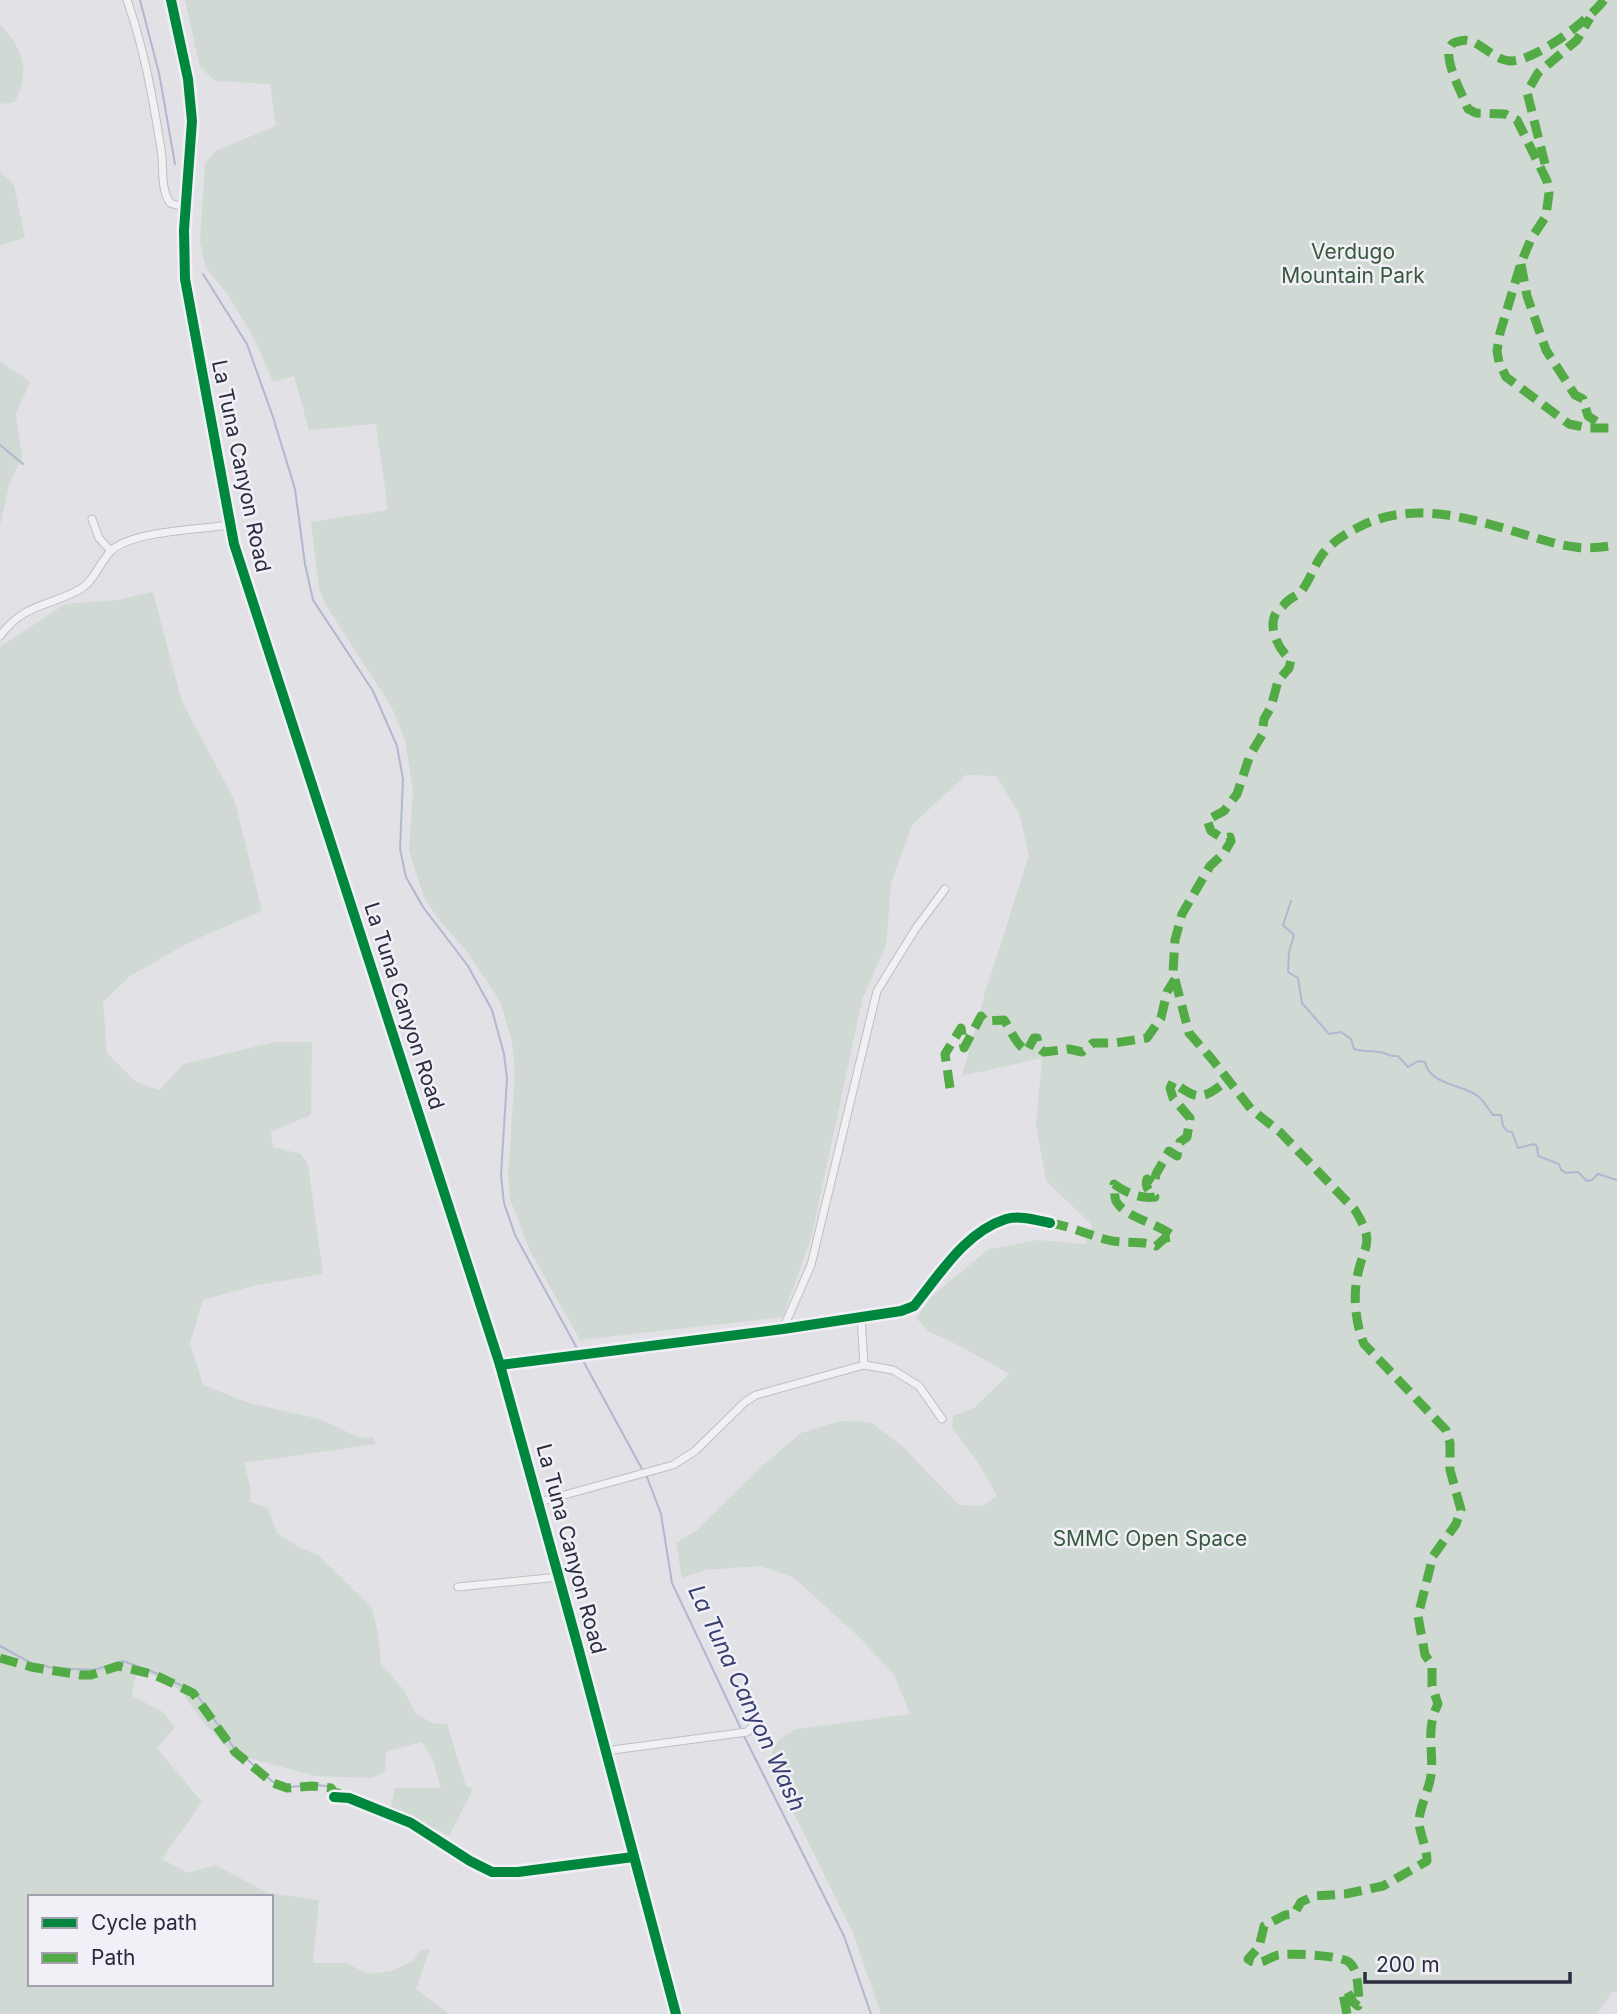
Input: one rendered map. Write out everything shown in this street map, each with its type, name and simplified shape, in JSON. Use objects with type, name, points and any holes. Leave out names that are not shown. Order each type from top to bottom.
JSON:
[{"type":"main road","name":"La Tuna Canyon Road","points":[[171,0],[188,79],[192,121],[184,230],[185,279],[238,559],[500,1365],[676,2014]]},
{"type":"street","points":[[127,0],[136,26],[155,115],[163,159],[165,192],[170,203],[186,208]]},
{"type":"street","points":[[92,519],[99,538],[111,551]]},
{"type":"street","points":[[0,636],[22,613],[79,590],[92,581],[111,551],[135,537],[230,525]]},
{"type":"street","points":[[783,1329],[811,1265],[877,991],[916,928],[945,889]]},
{"type":"street","points":[[500,1365],[901,1311],[914,1306],[974,1236],[1007,1219],[1025,1218],[1050,1223]]},
{"type":"street","points":[[861,1317],[864,1365]]},
{"type":"street","points":[[539,1502],[673,1465],[689,1456],[745,1402],[756,1395],[864,1365],[894,1370],[919,1386],[942,1419]]},
{"type":"street","points":[[458,1587],[559,1577]]},
{"type":"street","points":[[605,1751],[747,1730]]},
{"type":"street","points":[[334,1797],[349,1797],[411,1823],[492,1872],[518,1872],[633,1857]]},
{"type":"green space","points":[[185,0],[1617,0],[1617,1992],[1612,1992],[1597,2014],[881,2014],[853,1933],[780,1785],[772,1752],[779,1739],[796,1729],[910,1714],[894,1675],[859,1637],[793,1577],[760,1566],[705,1570],[682,1578],[676,1543],[696,1531],[762,1466],[801,1433],[840,1421],[870,1422],[901,1445],[959,1505],[983,1506],[997,1496],[979,1464],[952,1428],[953,1416],[974,1408],[1009,1374],[928,1331],[916,1318],[932,1296],[989,1249],[1038,1240],[1085,1244],[1092,1225],[1046,1181],[1036,1125],[1042,1058],[962,1076],[984,996],[1029,855],[1019,813],[996,776],[966,775],[912,825],[891,884],[886,945],[862,1000],[812,1235],[783,1317],[580,1340],[530,1251],[510,1199],[508,1176],[515,1072],[512,1042],[500,1001],[467,952],[424,898],[409,850],[413,792],[405,740],[391,706],[327,607],[319,589],[311,522],[388,510],[376,424],[309,430],[294,376],[273,382],[254,338],[228,295],[206,268],[200,241],[205,163],[217,150],[276,126],[270,84],[215,81],[200,67]]},
{"type":"green space","points":[[0,24],[15,43],[23,69],[15,102],[0,104]]},
{"type":"green space","points":[[0,172],[14,185],[25,238],[0,245]]},
{"type":"green space","points":[[0,361],[30,382],[16,414],[22,458],[9,484],[0,526]]},
{"type":"green space","points":[[153,592],[182,702],[234,799],[262,911],[190,942],[130,976],[103,1002],[107,1053],[136,1082],[159,1090],[184,1064],[274,1042],[312,1042],[311,1115],[271,1132],[273,1147],[301,1154],[308,1164],[323,1274],[253,1286],[203,1300],[190,1343],[203,1385],[249,1403],[320,1419],[360,1438],[373,1437],[376,1444],[244,1463],[251,1489],[250,1502],[268,1508],[277,1533],[318,1555],[372,1608],[381,1664],[403,1689],[416,1714],[433,1723],[447,1724],[466,1786],[473,1789],[449,1836],[391,1807],[395,1788],[441,1788],[432,1757],[421,1742],[386,1752],[385,1772],[371,1778],[316,1776],[233,1754],[203,1722],[180,1690],[141,1669],[134,1680],[132,1696],[163,1712],[175,1727],[157,1748],[202,1802],[162,1859],[188,1873],[216,1865],[267,1893],[319,1900],[313,1963],[346,1963],[368,1974],[392,1971],[413,1961],[422,1949],[430,1949],[416,1989],[449,2014],[0,2014],[0,647],[65,604],[116,600]]},
{"type":"waterway","name":"La Tuna Canyon Wash","points":[[140,0],[159,73],[175,164]]},
{"type":"waterway","name":"La Tuna Canyon Wash","points":[[203,274],[247,344],[273,417],[295,489],[305,564],[313,600],[373,691],[397,746],[403,779],[400,849],[406,877],[423,907],[468,966],[492,1010],[504,1054],[507,1079],[501,1175],[504,1203],[515,1235],[579,1352]]},
{"type":"waterway","points":[[0,445],[23,464]]},
{"type":"waterway","points":[[1291,901],[1283,925],[1294,935],[1289,952],[1288,972],[1298,978],[1302,1003],[1329,1034],[1341,1032],[1351,1039],[1354,1049],[1398,1056],[1408,1067],[1418,1061],[1425,1062],[1433,1076],[1473,1093],[1493,1115],[1501,1115],[1503,1126],[1512,1132],[1518,1148],[1534,1144],[1537,1146],[1538,1156],[1559,1164],[1561,1170],[1566,1173],[1578,1172],[1587,1181],[1598,1174],[1617,1180]]},
{"type":"waterway","name":"La Tuna Canyon Wash","points":[[581,1357],[642,1469]]},
{"type":"waterway","name":"La Tuna Canyon Wash","points":[[647,1477],[661,1514],[672,1583],[741,1729]]},
{"type":"waterway","points":[[0,1646],[31,1663],[54,1668],[94,1670],[123,1661],[151,1671],[195,1692],[234,1748],[273,1782],[289,1787],[335,1787]]},
{"type":"waterway","name":"La Tuna Canyon Wash","points":[[743,1734],[844,1936],[871,2014]]},
{"type":"marked path","points":[[1604,0],[1587,18],[1561,38],[1521,59],[1501,59],[1467,40],[1456,42],[1449,53],[1453,72],[1468,109],[1476,113],[1505,114],[1517,120],[1547,181],[1549,193],[1546,216],[1531,239],[1521,263],[1500,333],[1497,351],[1499,362],[1506,377],[1569,424],[1588,428],[1617,428]]},
{"type":"marked path","points":[[1545,164],[1527,92],[1538,73],[1577,40],[1590,18]]},
{"type":"marked path","points":[[1521,264],[1527,296],[1546,350],[1575,395],[1583,399],[1588,416],[1603,426]]},
{"type":"marked path","points":[[1347,2014],[1343,1994],[1347,1991],[1353,2002],[1358,2006],[1359,2003],[1356,1975],[1349,1962],[1303,1954],[1278,1955],[1256,1963],[1248,1959],[1259,1947],[1264,1926],[1285,1915],[1294,1914],[1301,1902],[1314,1896],[1345,1894],[1383,1886],[1427,1861],[1419,1823],[1431,1775],[1431,1731],[1438,1704],[1432,1686],[1432,1665],[1425,1655],[1418,1616],[1433,1556],[1456,1524],[1461,1510],[1450,1470],[1450,1443],[1446,1430],[1364,1344],[1361,1337],[1355,1294],[1367,1239],[1362,1222],[1355,1210],[1280,1132],[1251,1109],[1189,1033],[1173,972],[1175,940],[1182,914],[1210,866],[1224,853],[1231,841],[1230,837],[1222,838],[1211,831],[1207,820],[1224,811],[1237,794],[1250,755],[1262,735],[1264,719],[1271,707],[1278,681],[1289,668],[1291,660],[1276,639],[1274,619],[1277,612],[1301,592],[1323,553],[1331,545],[1353,530],[1382,518],[1422,513],[1463,518],[1580,548],[1617,545]]},
{"type":"marked path","points":[[950,1088],[945,1054],[961,1028],[964,1048],[981,1016],[985,1021],[1004,1020],[1027,1051],[1034,1038],[1037,1038],[1039,1048],[1044,1052],[1069,1049],[1082,1052],[1093,1043],[1147,1038],[1161,1018],[1167,992],[1175,979]]},
{"type":"marked path","points":[[1050,1223],[1120,1242],[1156,1246],[1165,1238],[1174,1237],[1120,1207],[1115,1199],[1114,1184],[1134,1195],[1155,1197],[1147,1187],[1147,1179],[1154,1185],[1156,1174],[1169,1151],[1177,1156],[1180,1142],[1187,1137],[1190,1118],[1173,1098],[1170,1088],[1173,1082],[1189,1093],[1201,1096],[1228,1080]]},
{"type":"marked path","points":[[0,1658],[31,1667],[81,1675],[91,1675],[118,1666],[155,1675],[193,1693],[235,1752],[273,1783],[287,1788],[331,1788],[338,1793],[338,1797]]},
{"type":"cycle path","points":[[171,0],[188,79],[192,121],[184,230],[185,279],[234,544],[500,1365],[676,2014]]},
{"type":"cycle path","points":[[500,1365],[901,1311],[914,1306],[954,1255],[991,1225],[1016,1218],[1050,1223]]},
{"type":"cycle path","points":[[334,1797],[349,1798],[411,1823],[492,1872],[518,1872],[633,1857]]},
{"type":"park label","name":"Verdugo Mountain Park","points":[[1353,264]]},
{"type":"park label","name":"SMMC Open Space","points":[[1150,1539]]}]
